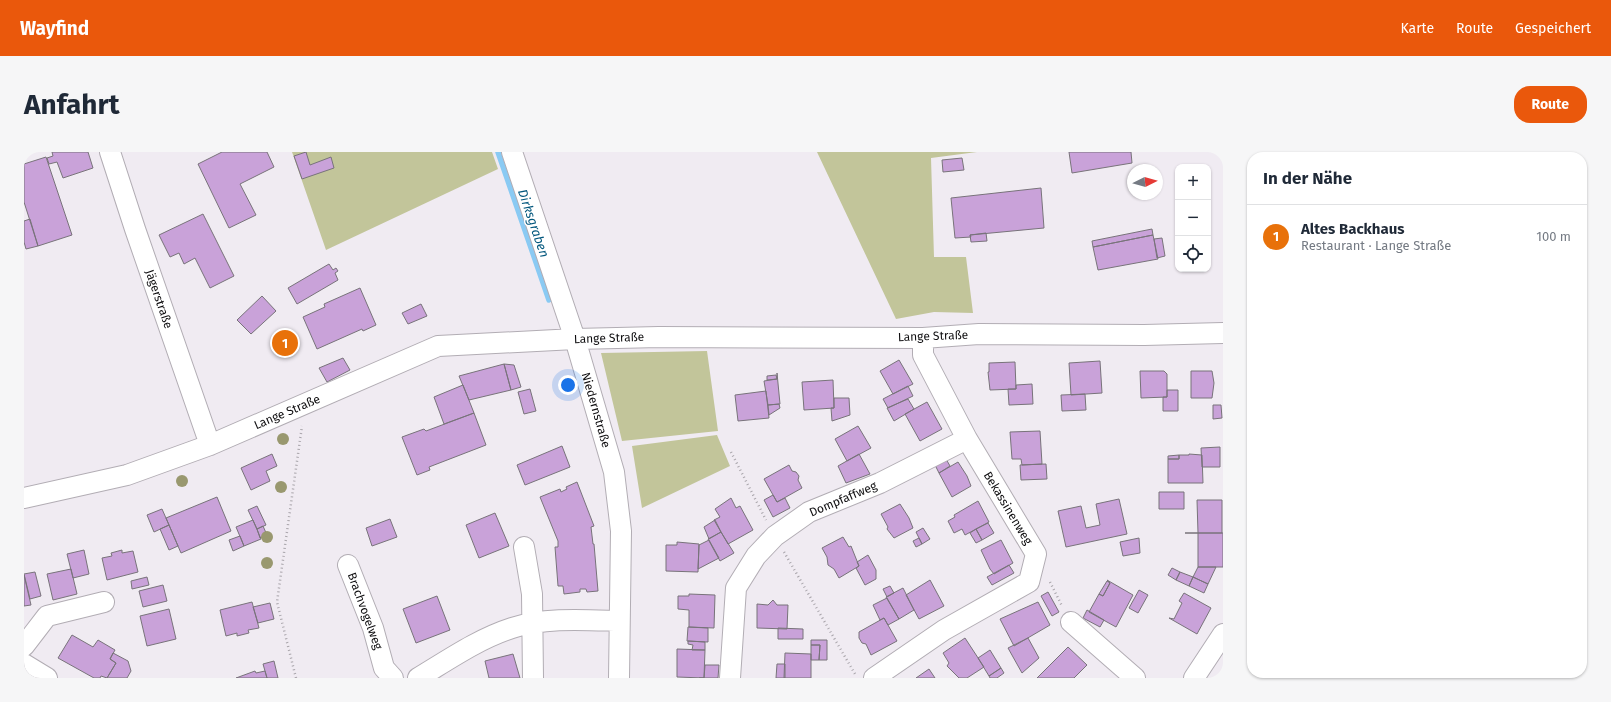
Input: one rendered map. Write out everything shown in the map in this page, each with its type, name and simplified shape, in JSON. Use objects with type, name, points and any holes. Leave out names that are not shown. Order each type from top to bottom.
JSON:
[{"type":"street","name":"Jägerstraße","points":[[110,152],[135,230],[210,445]]},
{"type":"street","name":"Niedernstraße","points":[[512,152],[575,339],[614,472],[621,531],[619,678]]},
{"type":"street","name":"Lange Straße","points":[[24,498],[127,475],[210,445],[438,346],[575,339],[660,337],[924,338],[978,334],[1144,335],[1223,333]]},
{"type":"street","name":"Bekassinenweg","points":[[874,678],[944,630],[1029,582],[1036,554],[967,439],[923,355],[924,338]]},
{"type":"street","name":"Dompfaffweg","points":[[730,678],[736,588],[756,556],[775,536],[809,512],[880,483],[967,439]]},
{"type":"street","points":[[524,547],[532,594],[533,678]]},
{"type":"street","name":"Brachvogelweg","points":[[348,565],[373,628],[384,668],[393,678]]},
{"type":"street","points":[[24,646],[47,616],[104,602]]},
{"type":"street","points":[[418,678],[470,646],[512,628],[533,623],[587,620],[619,621]]},
{"type":"street","points":[[1071,622],[1135,678]]},
{"type":"street","points":[[1194,678],[1223,634]]},
{"type":"street","points":[[24,664],[47,678]]},
{"type":"path","points":[[296,408],[302,427],[278,602],[296,678]]},
{"type":"path","points":[[731,452],[775,536],[858,678]]},
{"type":"path","points":[[1050,581],[1071,622]]},
{"type":"green space","points":[[292,152],[492,152],[498,169],[326,250]]},
{"type":"green space","points":[[817,152],[977,152],[931,158],[934,257],[966,257],[973,313],[934,312],[896,319]]},
{"type":"green space","points":[[707,351],[718,431],[622,441],[601,353]]},
{"type":"green space","points":[[717,435],[730,466],[642,508],[632,446]]},
{"type":"building","points":[[52,152],[88,152],[93,168],[63,178],[57,162],[49,164],[47,158],[53,156]]},
{"type":"building","points":[[222,152],[267,152],[274,167],[240,184],[256,215],[229,228],[198,164]]},
{"type":"building","points":[[306,152],[310,165],[331,157],[334,168],[302,179],[294,156]]},
{"type":"building","points":[[1069,152],[1131,152],[1132,163],[1072,173]]},
{"type":"building","points":[[46,157],[72,235],[38,246],[24,202],[24,164]]},
{"type":"building","points":[[962,158],[964,170],[943,172],[942,160]]},
{"type":"building","points":[[1041,188],[1044,228],[970,235],[971,237],[955,238],[951,198]]},
{"type":"building","points":[[203,214],[234,276],[210,288],[195,258],[184,264],[179,253],[170,257],[159,235]]},
{"type":"building","points":[[30,219],[38,246],[26,249],[24,242],[24,221]]},
{"type":"building","points":[[1152,229],[1153,235],[1093,247],[1092,241]]},
{"type":"building","points":[[986,233],[987,241],[971,242],[970,235]]},
{"type":"building","points":[[1153,235],[1158,259],[1098,270],[1093,247]]},
{"type":"building","points":[[1162,238],[1165,256],[1157,258],[1154,239]]},
{"type":"building","points":[[329,264],[333,270],[336,268],[338,271],[335,273],[338,280],[297,304],[288,288]]},
{"type":"building","points":[[360,288],[376,325],[363,331],[362,329],[317,349],[303,317],[325,307],[324,304]]},
{"type":"building","points":[[262,296],[276,311],[251,334],[237,320]]},
{"type":"building","points":[[421,304],[427,316],[408,324],[402,313]]},
{"type":"building","points":[[343,358],[350,370],[327,382],[319,368]]},
{"type":"building","points":[[899,360],[913,384],[893,394],[880,371]]},
{"type":"building","points":[[1100,361],[1102,393],[1071,395],[1069,363]]},
{"type":"building","points":[[1015,362],[1016,389],[990,390],[988,372],[989,363]]},
{"type":"building","points":[[504,364],[514,365],[521,387],[511,390]]},
{"type":"building","points":[[504,364],[511,390],[469,400],[459,376]]},
{"type":"building","points":[[1140,371],[1164,371],[1167,374],[1167,397],[1141,398]]},
{"type":"building","points":[[1191,371],[1212,371],[1214,383],[1212,398],[1191,398]]},
{"type":"building","points":[[777,373],[780,404],[768,405],[764,381],[777,379]]},
{"type":"building","points":[[776,375],[777,379],[767,380],[767,376]]},
{"type":"building","points":[[833,380],[834,408],[804,410],[802,382]]},
{"type":"building","points":[[1032,384],[1033,404],[1009,405],[1008,389],[1016,389],[1016,385]]},
{"type":"building","points":[[463,385],[474,413],[444,424],[434,397]]},
{"type":"building","points":[[908,386],[913,396],[888,408],[883,399]]},
{"type":"building","points":[[530,389],[536,411],[524,414],[518,392]]},
{"type":"building","points":[[1167,390],[1178,390],[1178,411],[1163,411],[1163,397],[1167,397]]},
{"type":"building","points":[[766,391],[769,418],[738,421],[735,395]]},
{"type":"building","points":[[1085,394],[1086,410],[1062,411],[1061,395]]},
{"type":"building","points":[[834,398],[849,398],[850,415],[832,421],[831,408],[834,408]]},
{"type":"building","points":[[908,399],[914,409],[894,421],[887,408]]},
{"type":"building","points":[[927,402],[942,429],[920,441],[905,414]]},
{"type":"building","points":[[779,404],[780,408],[769,415],[768,405]]},
{"type":"building","points":[[1213,405],[1221,405],[1222,418],[1213,419]]},
{"type":"building","points":[[474,413],[486,445],[429,467],[430,470],[417,475],[402,437],[424,429],[426,431]]},
{"type":"building","points":[[858,426],[871,448],[847,461],[835,439]]},
{"type":"building","points":[[1040,431],[1042,464],[1022,465],[1021,459],[1012,459],[1010,432]]},
{"type":"building","points":[[562,446],[570,467],[525,485],[517,465]]},
{"type":"building","points":[[1220,447],[1220,467],[1202,467],[1201,448]]},
{"type":"building","points":[[272,454],[277,466],[266,471],[270,481],[251,490],[241,468]]},
{"type":"building","points":[[859,454],[870,474],[846,483],[838,466]]},
{"type":"building","points":[[1179,455],[1202,455],[1203,483],[1168,483],[1168,459],[1179,459]]},
{"type":"building","points":[[1179,455],[1179,459],[1168,459],[1168,456]]},
{"type":"building","points":[[946,459],[950,466],[939,473],[935,465]]},
{"type":"building","points":[[958,462],[967,476],[971,486],[952,497],[939,473]]},
{"type":"building","points":[[1046,464],[1047,479],[1021,480],[1020,465]]},
{"type":"building","points":[[789,465],[792,471],[796,472],[799,476],[798,480],[802,488],[777,502],[764,479]]},
{"type":"building","points":[[577,482],[594,526],[591,527],[598,591],[587,592],[586,589],[580,589],[580,592],[564,594],[563,586],[558,586],[555,547],[558,547],[558,541],[540,497],[560,489],[561,492],[567,489],[566,487]]},
{"type":"building","points":[[1159,492],[1184,492],[1184,509],[1159,509]]},
{"type":"building","points":[[773,495],[777,502],[785,498],[790,508],[773,517],[764,500]]},
{"type":"building","points":[[217,497],[231,531],[181,553],[166,518]]},
{"type":"building","points":[[731,498],[736,508],[740,506],[753,530],[728,544],[714,520],[720,517],[715,509]]},
{"type":"building","points":[[1119,499],[1127,534],[1066,547],[1058,511],[1081,506],[1086,528],[1100,525],[1096,504]]},
{"type":"building","points":[[1197,500],[1222,500],[1222,533],[1198,533]]},
{"type":"building","points":[[978,501],[989,522],[965,535],[962,529],[954,533],[948,521],[955,517],[954,515]]},
{"type":"building","points":[[900,504],[909,518],[913,528],[894,538],[887,529],[888,527],[881,514]]},
{"type":"building","points":[[257,506],[266,525],[257,529],[248,510]]},
{"type":"building","points":[[162,509],[169,525],[154,532],[147,515]]},
{"type":"building","points":[[495,513],[509,546],[479,558],[466,525]]},
{"type":"building","points":[[390,519],[397,537],[372,546],[366,528]]},
{"type":"building","points":[[253,520],[261,539],[244,546],[236,527]]},
{"type":"building","points":[[715,520],[721,532],[709,539],[704,527]]},
{"type":"building","points":[[988,523],[994,533],[982,540],[976,529]]},
{"type":"building","points":[[169,525],[178,546],[169,550],[160,529]]},
{"type":"building","points":[[263,526],[267,535],[260,538],[257,529]]},
{"type":"building","points":[[923,528],[930,539],[922,544],[916,532]]},
{"type":"building","points":[[976,529],[982,540],[976,543],[970,533]]},
{"type":"building","points":[[721,532],[734,553],[720,561],[708,539]]},
{"type":"building","points":[[1198,533],[1223,533],[1223,567],[1198,567]]},
{"type":"building","points":[[240,536],[244,546],[233,551],[229,540]]},
{"type":"building","points":[[843,537],[849,547],[851,546],[859,566],[839,578],[834,569],[828,565],[827,557],[822,548]]},
{"type":"building","points":[[919,538],[922,544],[916,547],[913,541]]},
{"type":"building","points":[[1139,538],[1140,553],[1123,556],[1120,542]]},
{"type":"building","points":[[709,540],[719,558],[698,569],[699,545]]},
{"type":"building","points":[[1001,540],[1013,563],[994,574],[981,550]]},
{"type":"building","points":[[677,542],[699,544],[698,572],[666,571],[666,545],[677,545]]},
{"type":"building","points":[[84,550],[89,574],[73,578],[67,554]]},
{"type":"building","points":[[122,550],[122,553],[133,551],[138,572],[107,580],[102,558],[112,556],[111,553]]},
{"type":"building","points":[[868,555],[876,570],[876,579],[865,585],[856,568],[859,566],[857,562]]},
{"type":"building","points":[[1009,565],[1014,573],[992,585],[987,577]]},
{"type":"building","points":[[1198,567],[1216,567],[1208,584],[1193,577]]},
{"type":"building","points":[[1172,568],[1180,572],[1176,580],[1168,575]]},
{"type":"building","points":[[71,569],[77,594],[53,600],[47,574]]},
{"type":"building","points":[[35,572],[41,596],[30,599],[24,574]]},
{"type":"building","points":[[1180,572],[1193,577],[1189,586],[1176,580]]},
{"type":"building","points":[[24,575],[31,605],[24,606]]},
{"type":"building","points":[[147,577],[149,585],[132,589],[131,581]]},
{"type":"building","points":[[1193,577],[1208,584],[1204,593],[1189,586]]},
{"type":"building","points":[[930,580],[944,606],[919,619],[906,595]]},
{"type":"building","points":[[1107,580],[1133,595],[1116,627],[1089,612],[1099,594],[1103,596],[1110,583]]},
{"type":"building","points":[[1107,581],[1110,583],[1103,596],[1099,594]]},
{"type":"building","points":[[163,585],[167,601],[143,607],[139,591]]},
{"type":"building","points":[[890,586],[894,593],[887,597],[883,589]]},
{"type":"building","points":[[903,588],[914,610],[899,619],[886,597]]},
{"type":"building","points":[[1139,590],[1148,595],[1138,613],[1129,608]]},
{"type":"building","points":[[1048,592],[1059,612],[1052,616],[1041,596]]},
{"type":"building","points":[[1184,593],[1211,608],[1197,634],[1169,618],[1174,619],[1182,603],[1179,601]]},
{"type":"building","points":[[689,594],[715,595],[714,628],[689,627],[689,610],[678,609],[678,596],[689,596]]},
{"type":"building","points":[[437,596],[450,630],[416,643],[403,609]]},
{"type":"building","points":[[887,598],[899,619],[888,625],[884,618],[880,620],[873,605]]},
{"type":"building","points":[[773,600],[777,605],[788,605],[787,629],[757,628],[757,604],[768,605]]},
{"type":"building","points":[[252,602],[259,628],[248,630],[249,633],[237,636],[237,633],[226,636],[220,610]]},
{"type":"building","points":[[1038,602],[1050,625],[1014,646],[1000,619]]},
{"type":"building","points":[[270,603],[274,619],[258,623],[253,607]]},
{"type":"building","points":[[169,609],[176,639],[147,646],[140,616]]},
{"type":"building","points":[[1087,610],[1104,620],[1100,627],[1083,618]]},
{"type":"building","points":[[884,618],[897,641],[871,655],[866,644],[862,643],[859,638],[859,632]]},
{"type":"building","points":[[688,627],[708,628],[708,642],[687,641]]},
{"type":"building","points":[[778,628],[803,629],[803,639],[778,639]]},
{"type":"building","points":[[72,635],[93,647],[98,640],[115,650],[110,659],[116,663],[107,678],[101,676],[100,678],[94,678],[58,658]]},
{"type":"building","points":[[965,638],[984,667],[967,678],[959,678],[947,666],[949,663],[943,653]]},
{"type":"building","points":[[1028,638],[1039,658],[1022,673],[1008,648]]},
{"type":"building","points":[[811,640],[827,640],[827,660],[819,660],[820,645],[811,645]]},
{"type":"building","points":[[688,641],[705,642],[705,650],[692,650],[693,645],[688,644]]},
{"type":"building","points":[[811,645],[820,645],[819,660],[811,660]]},
{"type":"building","points":[[1068,647],[1087,665],[1074,678],[1037,678]]},
{"type":"building","points":[[677,649],[705,650],[704,678],[677,677]]},
{"type":"building","points":[[990,650],[1001,668],[989,676],[978,658]]},
{"type":"building","points":[[113,653],[128,661],[131,671],[127,678],[107,678],[116,663],[110,659]]},
{"type":"building","points":[[785,653],[811,654],[811,678],[784,678]]},
{"type":"building","points":[[513,654],[520,678],[489,678],[485,661]]},
{"type":"building","points":[[274,661],[278,678],[267,678],[263,664]]},
{"type":"building","points":[[777,664],[785,664],[785,678],[776,678]]},
{"type":"building","points":[[705,665],[719,665],[718,678],[704,678]]},
{"type":"building","points":[[1001,668],[1004,673],[997,678],[990,678],[989,676]]},
{"type":"building","points":[[929,669],[935,678],[916,678]]},
{"type":"building","points":[[255,671],[256,673],[265,671],[267,678],[236,678]]},
{"type":"waterway","name":"Dirksgraben","points":[[498,152],[549,300]]},
{"type":"place","name":"Altes Backhaus","points":[[285,343]]}]
